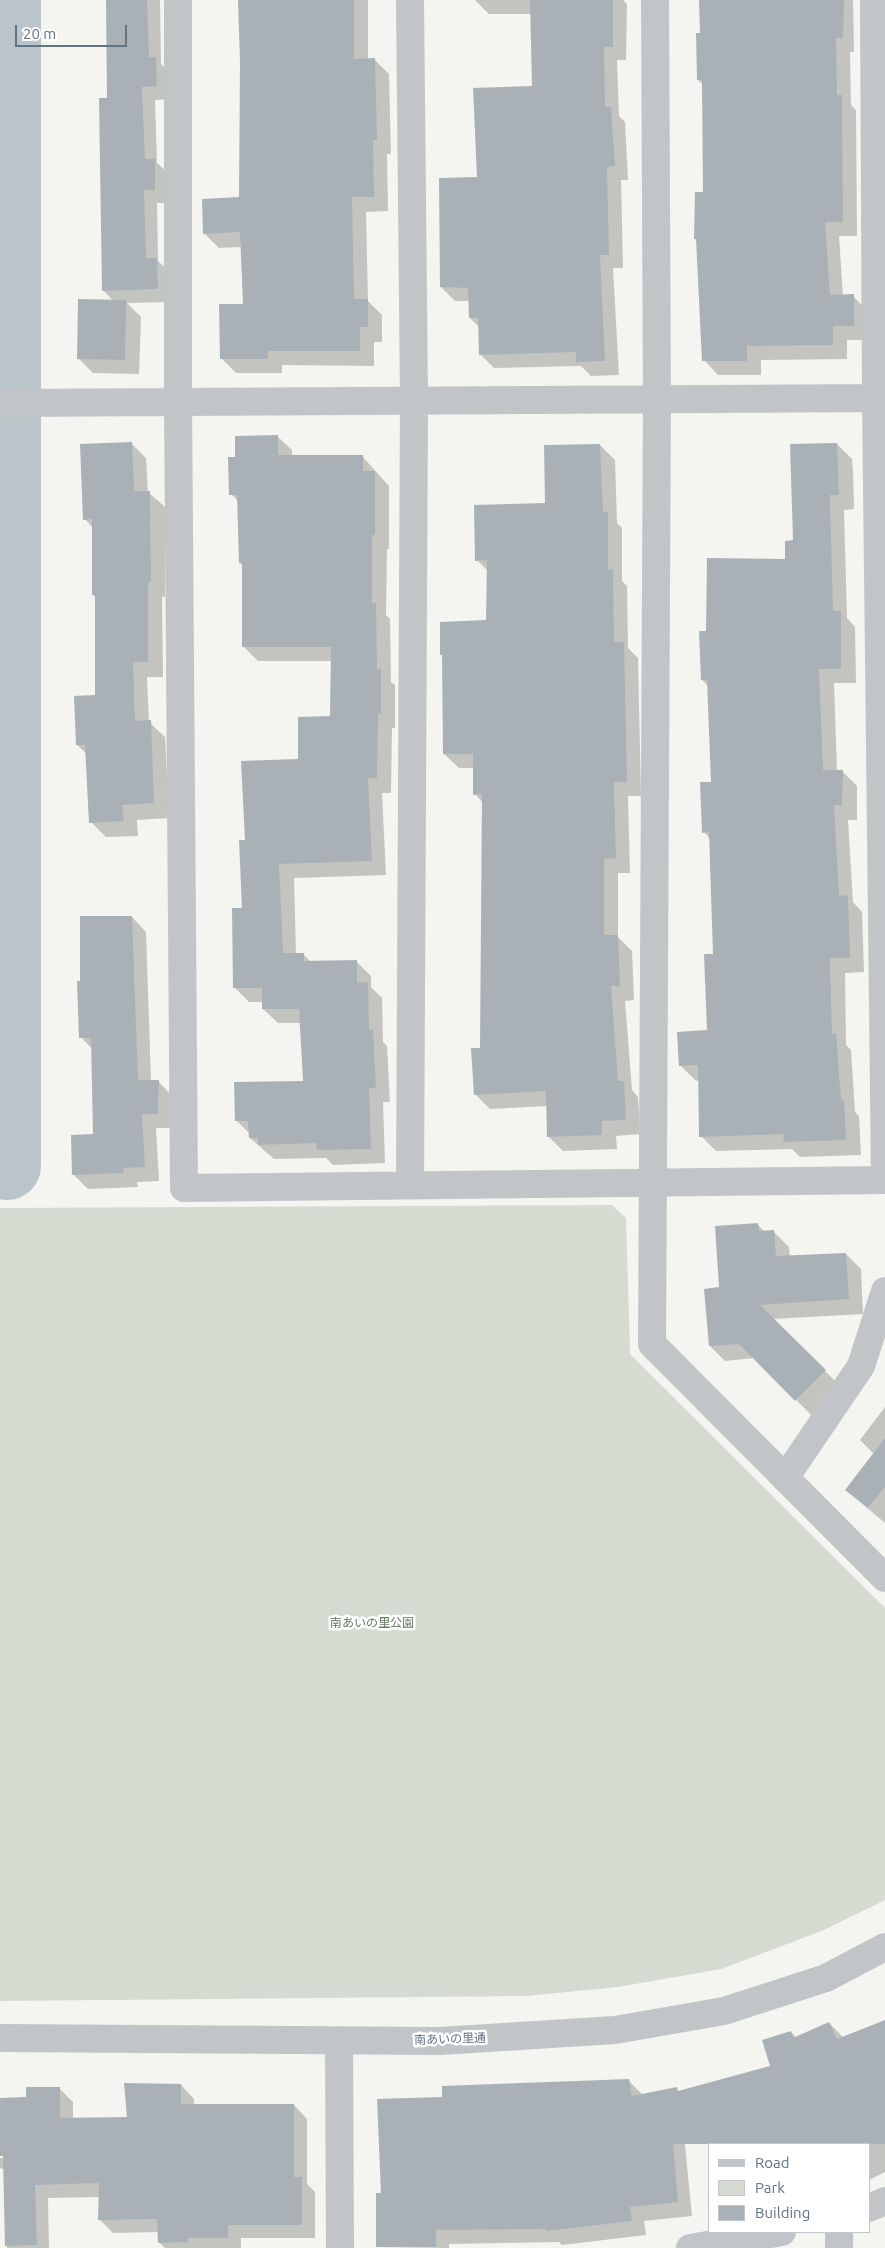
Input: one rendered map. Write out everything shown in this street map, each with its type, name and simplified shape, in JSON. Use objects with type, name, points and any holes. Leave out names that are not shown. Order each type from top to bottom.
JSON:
[{"type":"street","points":[[178,0],[178,401],[184,1188],[885,1179],[880,398],[874,0]]},
{"type":"street","points":[[410,0],[414,401],[410,1185]]},
{"type":"street","points":[[655,0],[657,400],[652,1344],[885,1578]]},
{"type":"street","points":[[0,403],[880,398]]},
{"type":"street","points":[[785,1478],[861,1366],[885,1291]]},
{"type":"street","name":"南あいの里通","points":[[0,2038],[440,2041],[615,2030],[724,2011],[826,1978],[885,1947]]},
{"type":"street","points":[[339,2041],[340,2248]]},
{"type":"street","points":[[870,2208],[885,2201]]},
{"type":"street","points":[[690,2248],[776,2233]]},
{"type":"street","points":[[839,2233],[839,2248]]},
{"type":"green space","name":"南あいの里公園","points":[[612,1205],[626,1218],[630,1354],[885,1608],[885,1900],[824,1930],[721,1969],[618,1987],[526,1996],[0,2001],[0,1208]]},
{"type":"building","points":[[106,0],[147,0],[149,57],[156,57],[157,86],[142,87],[145,159],[155,159],[155,190],[144,190],[146,258],[157,258],[158,289],[102,291],[99,98],[107,98]]},
{"type":"building","points":[[238,0],[354,0],[354,59],[375,58],[377,140],[373,140],[374,197],[352,197],[354,299],[368,299],[368,327],[360,327],[360,351],[268,351],[268,359],[220,359],[219,304],[243,304],[240,232],[203,234],[202,199],[239,197],[240,62]]},
{"type":"building","points":[[530,0],[613,0],[613,47],[604,47],[605,107],[611,107],[615,166],[607,167],[609,255],[600,255],[605,361],[576,362],[576,352],[479,355],[478,318],[469,318],[468,288],[440,287],[439,178],[477,177],[473,88],[532,86]]},
{"type":"building","points":[[699,0],[844,0],[843,38],[836,38],[837,95],[842,95],[843,222],[825,222],[830,295],[854,294],[854,326],[833,326],[833,345],[747,346],[747,361],[702,361],[696,239],[694,239],[695,192],[703,192],[702,80],[697,80],[696,33],[700,33]]},
{"type":"building","points":[[78,299],[126,300],[125,360],[77,359]]},
{"type":"building","points":[[278,435],[278,455],[363,455],[363,471],[375,471],[375,535],[372,535],[372,603],[376,603],[377,669],[381,669],[381,714],[378,714],[377,778],[368,778],[372,861],[279,864],[283,953],[304,953],[304,961],[357,960],[357,983],[368,982],[369,1030],[373,1030],[376,1088],[369,1088],[371,1149],[317,1150],[316,1143],[258,1145],[258,1138],[249,1138],[248,1121],[235,1121],[234,1082],[303,1081],[299,1009],[262,1009],[262,988],[233,988],[232,908],[242,908],[239,840],[245,840],[241,761],[298,759],[298,717],[330,716],[331,647],[242,647],[242,563],[239,563],[237,495],[229,495],[228,457],[235,457],[235,436]]},
{"type":"building","points":[[132,442],[134,491],[150,491],[151,582],[148,582],[148,662],[133,662],[135,721],[151,720],[154,803],[122,805],[124,821],[89,823],[85,745],[76,745],[74,696],[95,695],[95,595],[92,595],[92,519],[83,520],[80,444]]},
{"type":"building","points":[[837,443],[839,495],[830,495],[833,611],[841,611],[841,669],[819,669],[823,770],[843,770],[842,805],[834,805],[839,896],[848,895],[850,958],[830,958],[832,1034],[836,1033],[841,1100],[844,1099],[846,1140],[784,1142],[783,1134],[699,1137],[698,1065],[679,1066],[677,1032],[707,1030],[704,954],[713,954],[709,832],[702,833],[700,782],[711,782],[707,680],[701,680],[699,631],[706,631],[707,558],[785,559],[785,541],[793,540],[790,444]]},
{"type":"building","points":[[600,444],[603,512],[608,512],[608,570],[613,570],[614,642],[624,642],[627,782],[614,782],[616,858],[604,859],[604,935],[618,935],[620,986],[611,986],[618,1081],[624,1081],[626,1120],[602,1121],[602,1135],[547,1137],[546,1091],[474,1095],[471,1048],[480,1048],[482,794],[473,795],[473,754],[443,754],[440,622],[486,620],[487,560],[475,561],[474,505],[545,503],[544,445]]},
{"type":"building","points":[[80,916],[132,916],[138,1080],[159,1080],[158,1114],[142,1114],[145,1167],[123,1168],[124,1173],[72,1175],[71,1135],[93,1134],[91,1038],[79,1038],[77,981],[80,981]]},
{"type":"building","points":[[758,1223],[759,1231],[774,1230],[776,1256],[846,1253],[849,1299],[760,1305],[826,1370],[795,1401],[739,1344],[709,1346],[704,1289],[719,1287],[715,1226]]},
{"type":"building","points":[[885,1438],[885,1487],[868,1508],[845,1490]]},
{"type":"building","points":[[885,2020],[885,2144],[673,2144],[678,2202],[630,2207],[632,2221],[546,2231],[546,2229],[436,2230],[436,2247],[376,2247],[376,2193],[381,2193],[377,2099],[442,2097],[442,2086],[629,2079],[632,2096],[677,2087],[678,2091],[770,2066],[762,2040],[791,2031],[793,2038],[829,2022],[837,2039]]},
{"type":"building","points":[[124,2083],[181,2084],[181,2104],[294,2104],[294,2177],[302,2177],[302,2225],[228,2225],[228,2238],[188,2238],[188,2242],[158,2243],[157,2219],[98,2220],[99,2183],[35,2185],[37,2245],[5,2246],[3,2156],[0,2156],[0,2098],[26,2097],[26,2087],[60,2087],[60,2118],[127,2117]]},
{"type":"waterway","points":[[7,0],[7,1166]]}]
